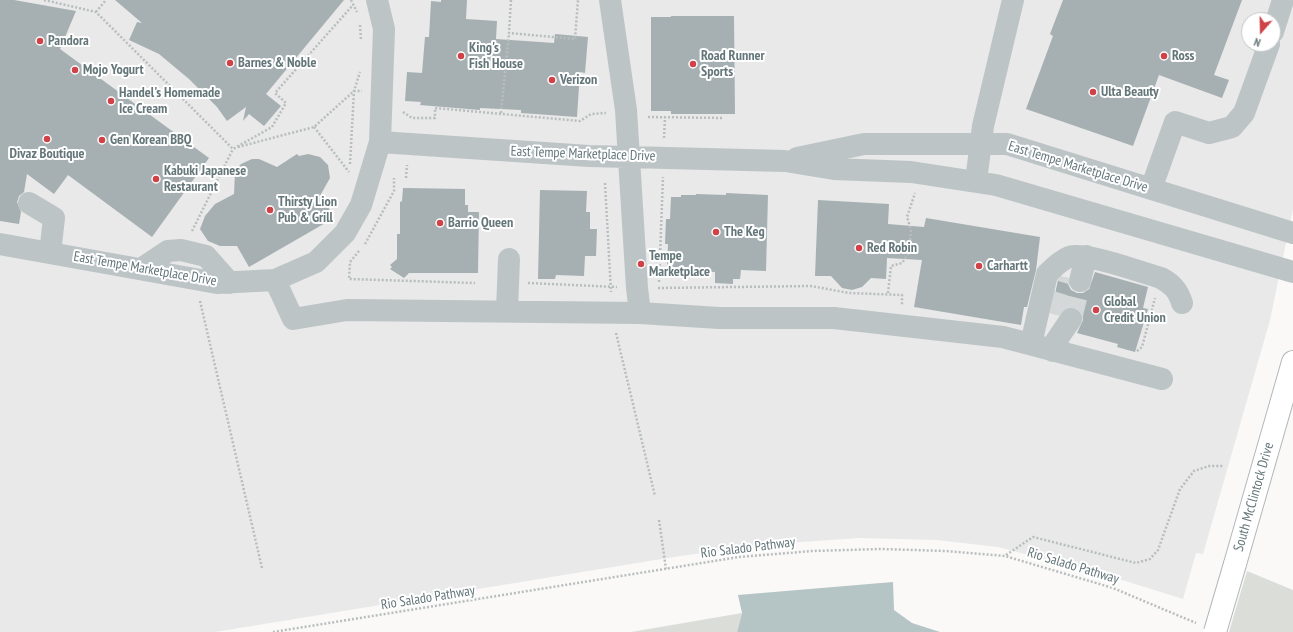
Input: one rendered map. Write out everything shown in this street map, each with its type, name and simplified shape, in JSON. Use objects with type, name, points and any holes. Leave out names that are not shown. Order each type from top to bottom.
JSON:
[{"type":"main road","name":"South McClintock Drive","points":[[1207,628],[1235,564],[1293,362]]},
{"type":"lane","name":"East Tempe Marketplace Drive","points":[[0,244],[216,283],[275,280],[316,262],[345,233],[361,205],[380,142],[384,29],[377,0]]},
{"type":"lane","points":[[610,0],[626,110],[637,288],[640,313]]},
{"type":"lane","points":[[976,181],[980,144],[1013,0]]},
{"type":"lane","points":[[1280,12],[1284,0]]},
{"type":"lane","points":[[1151,189],[1175,122],[1209,133],[1232,127],[1244,113],[1266,52]]},
{"type":"lane","name":"East Tempe Marketplace Drive","points":[[380,142],[589,156],[786,161],[834,169],[911,172],[976,181],[996,185],[1293,272]]},
{"type":"lane","name":"East Tempe Marketplace Drive","points":[[786,161],[864,144],[1007,144],[1293,233]]},
{"type":"lane","points":[[29,203],[54,218],[50,253]]},
{"type":"lane","points":[[507,311],[509,259]]},
{"type":"lane","points":[[1042,348],[1047,274],[1054,266],[1161,278],[1171,284],[1178,292],[1182,303]]},
{"type":"lane","points":[[275,280],[294,319],[347,310],[614,312],[719,318],[834,318],[1003,337],[1162,379]]},
{"type":"lane","points":[[1042,348],[1056,340],[1061,316]]},
{"type":"path","points":[[44,0],[96,12],[233,149]]},
{"type":"path","points":[[96,12],[106,0]]},
{"type":"path","points":[[351,0],[360,18],[361,41]]},
{"type":"path","points":[[501,113],[511,0]]},
{"type":"path","points":[[509,33],[575,39],[578,0]]},
{"type":"path","points":[[190,237],[233,149],[272,127],[286,103],[275,93],[353,5]]},
{"type":"path","points":[[347,179],[350,172],[354,91],[360,70]]},
{"type":"path","points":[[233,149],[314,127],[354,91],[369,92]]},
{"type":"path","points":[[400,107],[401,111],[412,118],[435,118],[435,108],[580,120],[591,114],[608,112]]},
{"type":"path","points":[[644,116],[724,118]]},
{"type":"path","points":[[659,288],[665,117]]},
{"type":"path","points":[[314,127],[350,172]]},
{"type":"path","points":[[406,178],[407,158]]},
{"type":"path","points":[[394,178],[394,191],[381,218],[370,238],[350,262],[349,279],[475,283]]},
{"type":"path","points":[[605,183],[611,286],[616,331],[655,496]]},
{"type":"path","points":[[888,294],[890,266],[902,262],[909,253],[911,230],[908,217],[915,192]]},
{"type":"path","points":[[198,294],[262,568]]},
{"type":"path","points":[[1005,556],[1033,537],[1136,563],[1150,559],[1158,550],[1180,489],[1194,472],[1210,466],[1224,466]]},
{"type":"path","points":[[659,520],[666,569]]},
{"type":"path","name":"Rio Salado Pathway","points":[[273,632],[739,558],[812,551],[881,549],[946,551],[1005,556],[1113,588],[1207,628]]},
{"type":"shaded area","name":"Tempe Marketplace","points":[[0,0],[1293,0],[1293,209],[1270,320],[1203,554],[1196,553],[1183,599],[1119,579],[998,547],[937,540],[860,538],[771,544],[680,556],[215,632],[0,632]]},
{"type":"shaded area","points":[[1247,571],[1293,590],[1293,632],[1229,632]]},
{"type":"shaded area","points":[[893,582],[894,610],[912,623],[940,632],[737,632],[742,613],[738,595]]},
{"type":"shaded area","points":[[742,613],[737,632],[631,632]]},
{"type":"building","points":[[0,0],[14,0],[76,11],[60,49],[209,158],[152,237],[68,175],[54,194],[27,174],[24,192],[19,196],[17,202],[21,212],[19,224],[0,221]]},
{"type":"building","name":"Barnes & Noble","points":[[115,0],[344,0],[266,94],[281,106],[264,126],[249,114],[243,121],[246,107],[227,121],[217,107],[189,79],[159,54],[129,40],[137,22],[142,23]]},
{"type":"building","points":[[441,0],[467,0],[466,19],[497,21],[496,39],[554,43],[555,34],[588,37],[585,73],[580,72],[577,117],[521,113],[521,110],[480,108],[480,110],[420,105],[421,102],[405,101],[407,72],[422,73],[425,37],[429,37],[431,1],[441,2]]},
{"type":"building","points":[[1063,0],[1242,0],[1214,75],[1229,80],[1222,98],[1159,75],[1133,146],[1026,109],[1053,36],[1050,34]]},
{"type":"building","name":"Road Runner Sports","points":[[734,16],[735,114],[671,114],[671,111],[651,111],[651,17]]},
{"type":"building","name":"Thirsty Lion Pub & Grill","points":[[297,154],[299,156],[308,154],[320,157],[328,165],[330,178],[321,194],[334,218],[249,267],[237,246],[220,246],[208,241],[200,229],[205,216],[215,204],[234,194],[235,171],[241,164],[252,159],[259,159],[277,167]]},
{"type":"building","name":"Barrio Queen","points":[[403,188],[465,189],[465,205],[468,205],[468,212],[479,212],[478,273],[409,273],[404,278],[390,269],[392,267],[390,265],[397,259],[397,234],[400,234],[400,202],[402,201]]},
{"type":"building","points":[[540,190],[587,191],[586,212],[590,212],[590,229],[597,229],[596,256],[585,256],[584,276],[556,275],[555,279],[538,279]]},
{"type":"building","name":"The Keg","points":[[726,193],[768,195],[766,271],[741,270],[740,279],[733,279],[733,284],[715,283],[715,272],[676,270],[676,268],[667,268],[668,244],[665,244],[666,219],[670,219],[671,197],[696,194],[726,195]]},
{"type":"building","points":[[818,200],[889,204],[888,224],[924,227],[926,218],[1040,237],[1036,270],[1027,307],[1024,307],[1021,325],[914,307],[922,260],[887,258],[886,279],[871,278],[862,287],[852,290],[842,288],[831,276],[815,276]]},
{"type":"building","name":"Global Credit Union","points":[[1095,272],[1148,287],[1143,308],[1148,309],[1135,352],[1117,347],[1118,344],[1077,333],[1083,320],[1082,313],[1078,308],[1066,308],[1058,315],[1051,313],[1058,280],[1060,278],[1068,278],[1068,284],[1071,290],[1077,293],[1083,293],[1089,289]]},
{"type":"tunnel","points":[[1050,313],[1061,276]]},
{"type":"tunnel","points":[[1071,319],[1080,281]]},
{"type":"place","name":"Pandora","points":[[40,41]]},
{"type":"place","name":"King's Fish House","points":[[461,56]]},
{"type":"place","name":"Ross","points":[[1164,56]]},
{"type":"place","name":"Barnes & Noble","points":[[230,63]]},
{"type":"place","name":"Road Runner Sports","points":[[693,64]]},
{"type":"place","name":"Mojo Yogurt","points":[[75,70]]},
{"type":"place","name":"Verizon","points":[[552,80]]},
{"type":"place","name":"Ulta Beauty","points":[[1093,92]]},
{"type":"place","name":"Handel's Homemade Ice Cream","points":[[111,101]]},
{"type":"place","name":"Divaz Boutique","points":[[47,139]]},
{"type":"place","name":"Gen Korean BBQ","points":[[102,140]]},
{"type":"place","name":"Kabuki Japanese Restaurant","points":[[156,179]]},
{"type":"place","name":"Thirsty Lion Pub & Grill","points":[[270,210]]},
{"type":"place","name":"Barrio Queen","points":[[440,223]]},
{"type":"place","name":"The Keg","points":[[716,232]]},
{"type":"place","name":"Red Robin","points":[[859,248]]},
{"type":"place","name":"Tempe Marketplace","points":[[641,264]]},
{"type":"place","name":"Carhartt","points":[[979,266]]},
{"type":"place","name":"Global Credit Union","points":[[1096,310]]}]
